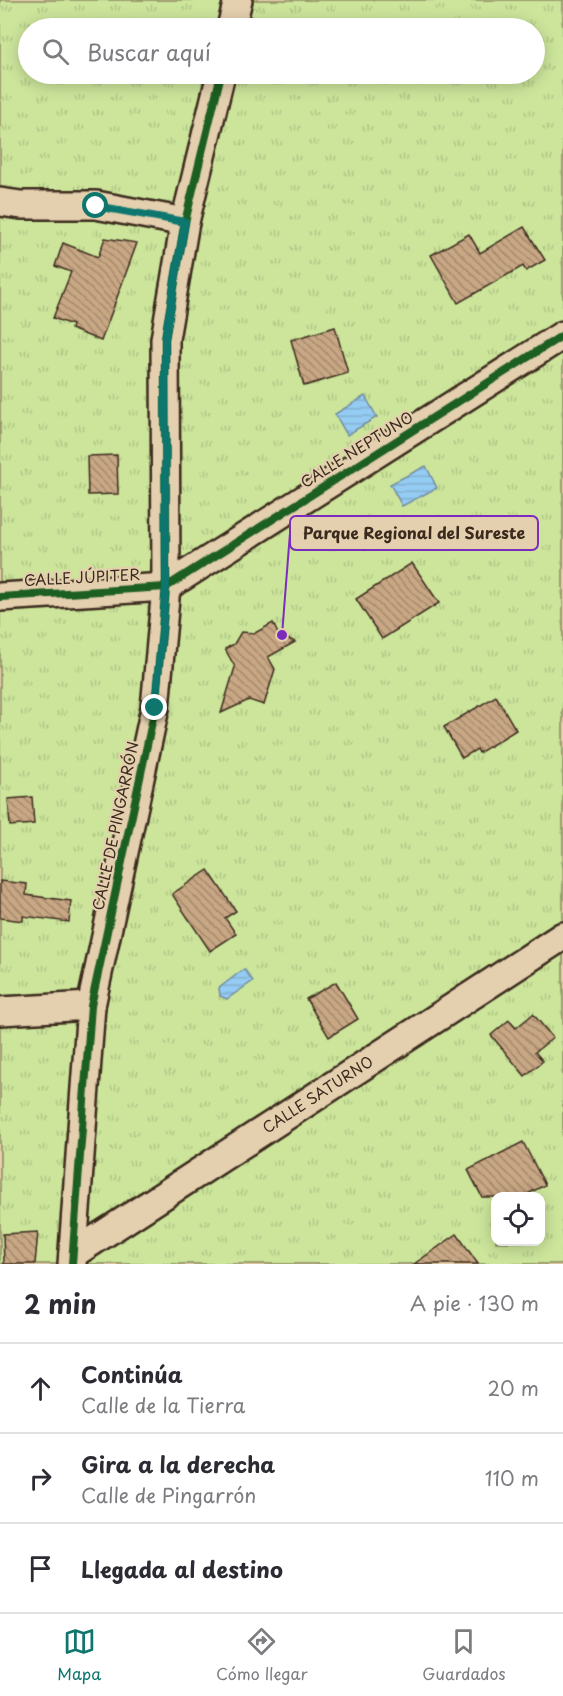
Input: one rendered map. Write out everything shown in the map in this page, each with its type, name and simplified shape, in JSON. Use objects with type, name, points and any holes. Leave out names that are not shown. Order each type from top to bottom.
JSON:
[{"type":"street","points":[[234,18],[238,0]]},
{"type":"street","name":"CALLE DE PINGARRÓN","points":[[72,1259],[91,1006],[155,708],[166,587],[165,339],[185,222],[219,84]]},
{"type":"street","points":[[0,202],[21,205],[96,206],[185,222]]},
{"type":"street","name":"CALLE NEPTUNO","points":[[166,587],[563,335]]},
{"type":"street","name":"CALLE JÚPITER","points":[[0,597],[166,587]]},
{"type":"street","name":"CALLE SATURNO","points":[[72,1259],[563,936]]},
{"type":"street","points":[[0,1011],[91,1006]]},
{"type":"green space","points":[[0,0],[563,0],[563,1264],[0,1264]]},
{"type":"water","points":[[365,396],[377,417],[347,435],[335,414]]},
{"type":"water","points":[[426,466],[437,488],[402,506],[390,484]]},
{"type":"water","points":[[244,969],[253,981],[227,999],[220,996],[219,988]]},
{"type":"building","points":[[524,227],[545,260],[526,271],[523,266],[458,303],[431,255],[469,234],[480,253]]},
{"type":"building","points":[[105,238],[137,243],[101,341],[71,329],[72,325],[53,318],[71,272],[55,266],[63,243],[98,257]]},
{"type":"building","points":[[335,327],[348,373],[304,386],[291,340]]},
{"type":"building","points":[[117,455],[118,494],[88,495],[87,456]]},
{"type":"building","points":[[412,563],[439,603],[382,639],[356,599]]},
{"type":"building","points":[[273,623],[278,634],[295,642],[268,657],[275,669],[264,705],[249,700],[221,713],[235,667],[225,649],[234,644],[241,632],[255,633]]},
{"type":"building","points":[[496,696],[516,730],[479,753],[477,749],[462,758],[444,727]]},
{"type":"building","points":[[32,797],[34,824],[10,826],[8,799]]},
{"type":"building","points":[[208,870],[236,911],[225,918],[236,934],[210,951],[172,894]]},
{"type":"building","points":[[0,881],[27,884],[26,895],[71,901],[69,922],[23,916],[23,921],[0,918]]},
{"type":"building","points":[[336,982],[358,1019],[329,1037],[306,999]]},
{"type":"building","points":[[533,1014],[553,1038],[535,1052],[543,1061],[525,1076],[491,1035],[509,1020],[516,1028]]},
{"type":"building","points":[[523,1142],[545,1185],[532,1192],[491,1192],[491,1197],[482,1197],[468,1170]]},
{"type":"building","points":[[38,1232],[35,1264],[4,1264],[3,1234]]},
{"type":"building","points":[[457,1234],[478,1264],[414,1264]]},
{"type":"cycle path","points":[[72,1264],[91,1006],[155,708],[166,587],[165,339],[185,222],[219,84]]},
{"type":"cycle path","points":[[0,597],[166,587],[563,335]]},
{"type":"place","name":"Parque Regional del Sureste","points":[[282,635]]},
{"type":"route","points":[[96,206],[185,222],[165,339],[166,587],[155,708]]}]
